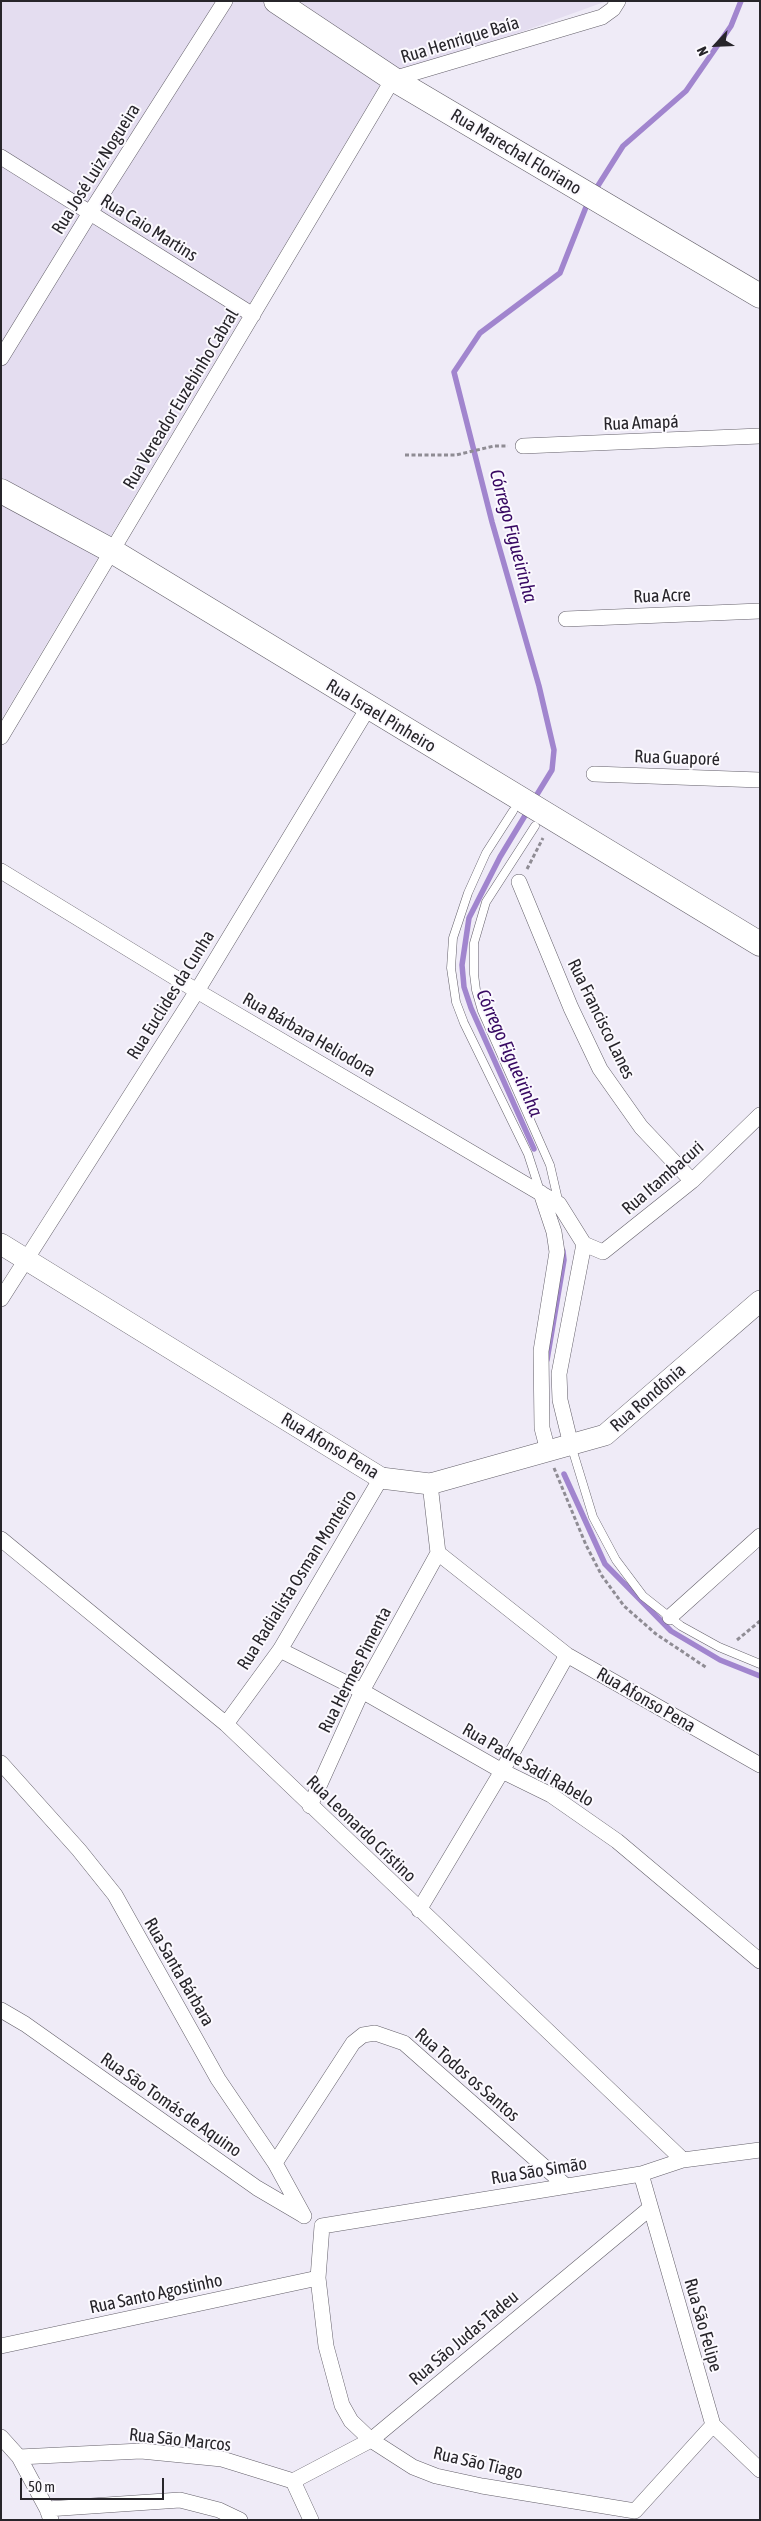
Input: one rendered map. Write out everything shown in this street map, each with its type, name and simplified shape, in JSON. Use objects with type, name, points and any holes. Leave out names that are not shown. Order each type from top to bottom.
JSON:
[{"type":"main road","name":"Rua Marechal Floriano","points":[[276,1],[393,79],[760,296]]},
{"type":"main road","name":"Rua Israel Pinheiro","points":[[1,491],[112,551],[476,773],[544,828],[760,944]]},
{"type":"street","name":"Rua José Luiz Nogueira","points":[[1,358],[224,1]]},
{"type":"street","name":"Rua Henrique Baía","points":[[393,79],[602,17],[613,9],[618,1]]},
{"type":"street","name":"Rua Vereador Euzebinho Cabral","points":[[1,737],[393,79]]},
{"type":"street","name":"Rua Caio Martins","points":[[1,157],[253,315]]},
{"type":"street","name":"Rua Amapá","points":[[523,446],[760,436]]},
{"type":"street","name":"Rua Acre","points":[[566,619],[760,611]]},
{"type":"street","name":"Rua Euclides da Cunha","points":[[1,1299],[196,991],[368,708]]},
{"type":"street","name":"Rua Guaporé","points":[[594,774],[760,780]]},
{"type":"street","name":"Rua Bárbara Heliodora","points":[[1,871],[196,991],[559,1204],[584,1244]]},
{"type":"street","name":"Rua Francisco Lanes","points":[[519,882],[571,1008],[600,1069],[641,1126],[692,1181]]},
{"type":"street","name":"Rua Itambacuri","points":[[584,1244],[603,1252],[692,1181],[760,1115]]},
{"type":"street","points":[[541,1193],[554,1232],[557,1252],[541,1351],[542,1421],[548,1451]]},
{"type":"street","name":"Rua Afonso Pena","points":[[1,1244],[381,1478],[430,1484]]},
{"type":"street","points":[[570,1446],[560,1400],[559,1374],[584,1244]]},
{"type":"street","name":"Rua Rondônia","points":[[430,1484],[594,1439],[610,1431],[760,1301]]},
{"type":"street","name":"Rua Radialista Osman Monteiro","points":[[226,1724],[280,1650],[381,1478]]},
{"type":"street","points":[[430,1484],[438,1553]]},
{"type":"street","points":[[670,1617],[760,1536]]},
{"type":"street","name":"Rua Leonardo Cristino","points":[[1,1539],[226,1724],[683,2160]]},
{"type":"street","name":"Rua Afonso Pena","points":[[438,1553],[567,1655],[760,1765]]},
{"type":"street","name":"Rua Hermes Pimenta","points":[[310,1806],[362,1691],[438,1553]]},
{"type":"street","name":"Rua Padre Sadi Rabelo","points":[[280,1650],[362,1691],[502,1771],[551,1795],[617,1841],[760,1961]]},
{"type":"street","points":[[419,1910],[502,1771],[567,1655]]},
{"type":"street","name":"Rua Santa Bárbara","points":[[1,1763],[101,1876],[115,1895],[218,2079],[275,2163],[304,2216]]},
{"type":"street","name":"Rua São Tomás de Aquino","points":[[1,2010],[257,2188],[322,2226]]},
{"type":"street","name":"Rua Todos os Santos","points":[[275,2163],[353,2043],[363,2035],[375,2033],[404,2043],[566,2186]]},
{"type":"street","name":"Rua São Simão","points":[[322,2226],[641,2174],[683,2160],[760,2150]]},
{"type":"street","name":"Rua São Felipe","points":[[641,2174],[713,2424],[760,2470]]},
{"type":"street","name":"Rua São Judas Tadeu","points":[[293,2481],[371,2440],[650,2209]]},
{"type":"street","name":"Rua São Tiago","points":[[322,2226],[318,2278],[326,2346],[342,2405],[351,2421],[371,2440],[413,2466],[436,2476],[633,2516],[713,2424]]},
{"type":"street","name":"Rua Santo Agostinho","points":[[1,2346],[318,2278]]},
{"type":"street","points":[[1,2437],[19,2457],[49,2514],[180,2500],[219,2510],[240,2520]]},
{"type":"street","name":"Rua São Marcos","points":[[19,2457],[141,2451],[222,2459],[293,2481]]},
{"type":"street","points":[[293,2481],[311,2520]]},
{"type":"lane","points":[[513,811],[486,853],[468,893],[453,938],[451,968],[456,1002],[474,1045],[528,1154],[541,1193]]},
{"type":"lane","points":[[544,828],[486,902],[474,942],[474,974],[482,1011],[547,1159],[559,1204]]},
{"type":"lane","points":[[570,1446],[593,1517],[616,1560],[643,1596],[681,1626],[725,1650],[760,1664]]},
{"type":"path","points":[[405,455],[456,455],[494,446]]},
{"type":"path","points":[[519,882],[544,828]]},
{"type":"path","points":[[725,1650],[760,1621]]},
{"type":"shaded area","points":[[1,1],[607,1],[382,82],[1,720]]},
{"type":"waterway","name":"Córrego Figueirinha","points":[[594,192],[623,146],[686,91],[731,26],[741,1]]},
{"type":"waterway","name":"Córrego Figueirinha","points":[[533,801],[552,770],[554,750],[539,686],[492,522],[454,372],[480,333],[560,273],[588,202]]},
{"type":"waterway","name":"Córrego Figueirinha","points":[[529,809],[500,857],[469,918],[462,965],[464,987],[471,1008],[534,1149]]},
{"type":"waterway","name":"Córrego Figueirinha","points":[[547,1360],[564,1260],[563,1251]]},
{"type":"waterway","name":"Córrego Figueirinha","points":[[564,1474],[605,1564],[671,1631],[720,1660],[760,1676]]}]
